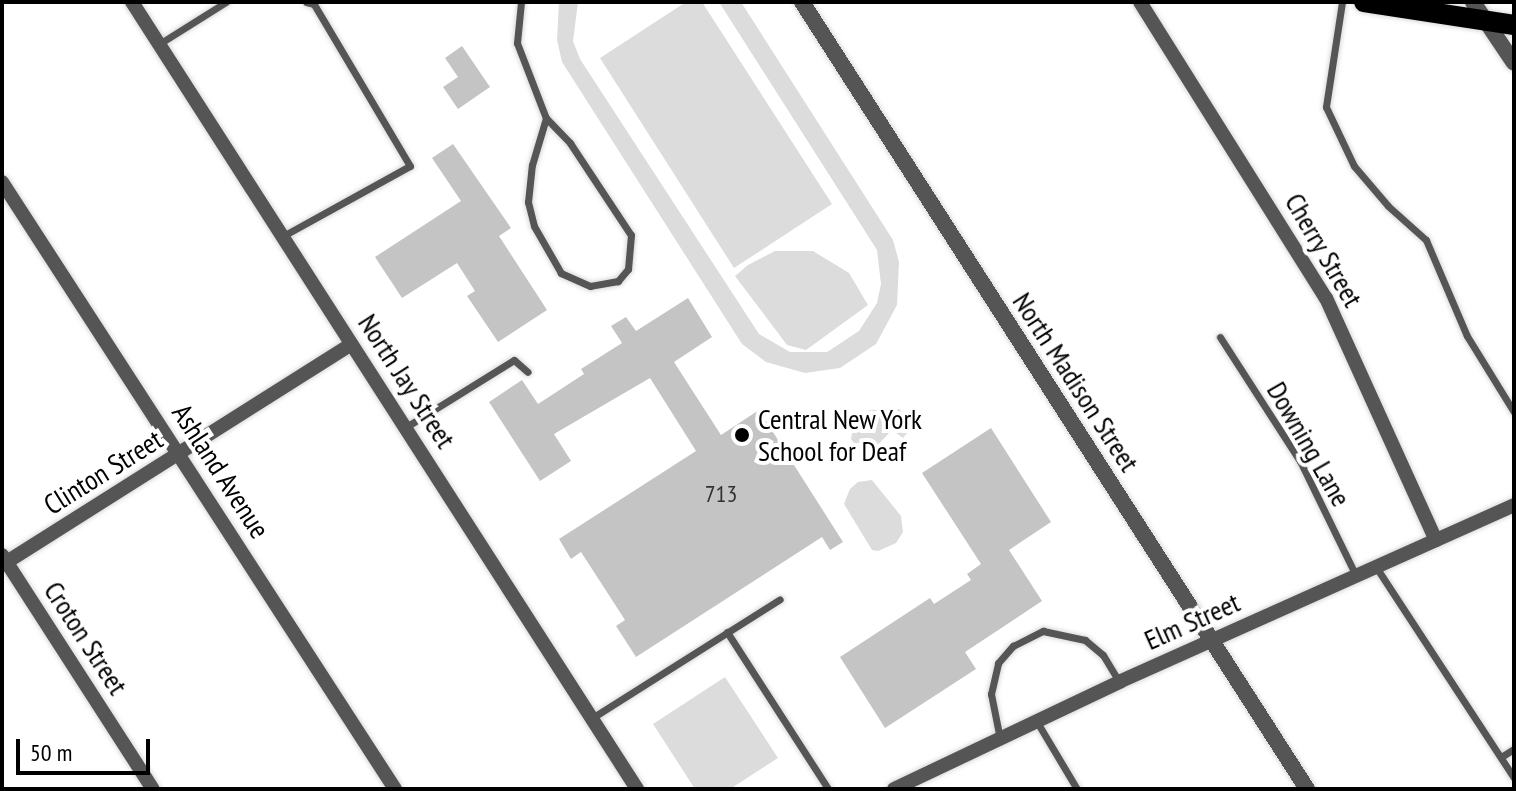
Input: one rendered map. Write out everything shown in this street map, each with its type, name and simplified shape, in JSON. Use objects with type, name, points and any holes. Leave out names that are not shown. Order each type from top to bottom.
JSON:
[{"type":"main road","points":[[1364,2],[1514,25]]},
{"type":"street","name":"North Jay Street","points":[[132,2],[637,789]]},
{"type":"street","name":"North Madison Street","points":[[802,2],[1307,789]]},
{"type":"street","name":"Cherry Street","points":[[1140,2],[1326,298],[1436,540]]},
{"type":"street","points":[[1473,2],[1514,63]]},
{"type":"street","name":"Ashland Avenue","points":[[2,182],[395,789]]},
{"type":"street","name":"Clinton Street","points":[[3,561],[180,456],[351,344]]},
{"type":"street","name":"Elm Street","points":[[894,789],[1119,682],[1514,505]]},
{"type":"street","name":"Croton Street","points":[[3,561],[153,789]]},
{"type":"lane","points":[[159,44],[226,2]]},
{"type":"lane","points":[[282,236],[410,166],[314,4],[306,2]]},
{"type":"lane","points":[[521,2],[517,43],[546,118],[570,143],[631,235],[628,269],[618,281],[590,286],[561,273],[534,226],[528,202],[532,165],[546,118]]},
{"type":"lane","points":[[1342,2],[1326,107],[1354,166],[1388,206],[1426,240],[1467,336],[1514,412]]},
{"type":"lane","name":"Downing Lane","points":[[1220,337],[1300,461],[1356,576]]},
{"type":"lane","points":[[406,427],[514,360],[528,372]]},
{"type":"lane","points":[[1376,567],[1514,778]]},
{"type":"lane","points":[[592,718],[780,599]]},
{"type":"lane","points":[[1000,739],[991,694],[998,663],[1013,646],[1043,631],[1064,632],[1085,640],[1103,655],[1119,682]]},
{"type":"lane","points":[[727,632],[828,789]]},
{"type":"lane","points":[[1036,722],[1077,789]]},
{"type":"lane","points":[[1501,757],[1514,749]]},
{"type":"shaded area","points":[[559,2],[578,2],[573,41],[580,59],[759,334],[790,352],[827,352],[859,331],[877,303],[881,284],[877,250],[719,2],[741,2],[893,240],[899,262],[897,305],[876,344],[840,368],[805,373],[766,362],[742,344],[562,62],[557,40]]},
{"type":"shaded area","points":[[686,2],[702,2],[832,204],[734,268],[600,58]]},
{"type":"shaded area","points":[[775,251],[813,251],[849,273],[868,305],[806,350],[787,345],[735,276],[748,265]]},
{"type":"shaded area","points":[[896,407],[916,422],[903,438],[892,430],[868,455],[861,452],[851,439],[854,422],[866,411]]},
{"type":"shaded area","points":[[872,480],[901,516],[903,532],[896,543],[878,551],[872,550],[844,504],[850,489],[858,482]]},
{"type":"shaded area","points":[[725,677],[778,758],[730,789],[695,789],[653,724]]},
{"type":"building","points":[[462,46],[490,87],[458,109],[443,87],[458,77],[445,58]]},
{"type":"building","points":[[453,144],[511,228],[499,236],[547,310],[498,342],[467,296],[475,291],[457,263],[402,298],[375,257],[461,201],[432,158]]},
{"type":"building","points":[[688,298],[712,337],[674,362],[721,435],[759,410],[843,542],[830,550],[822,537],[636,657],[616,626],[625,620],[581,552],[571,559],[559,539],[696,451],[650,378],[554,434],[571,461],[540,481],[489,402],[522,380],[538,404],[584,374],[581,369],[622,343],[611,326],[626,317],[636,331]]},
{"type":"building","points":[[991,428],[1051,522],[1009,550],[1042,601],[965,652],[976,669],[885,728],[840,657],[930,598],[934,604],[971,580],[967,574],[981,564],[922,473]]},
{"type":"place","name":"Central New York School for Deaf","points":[[742,435]]}]
